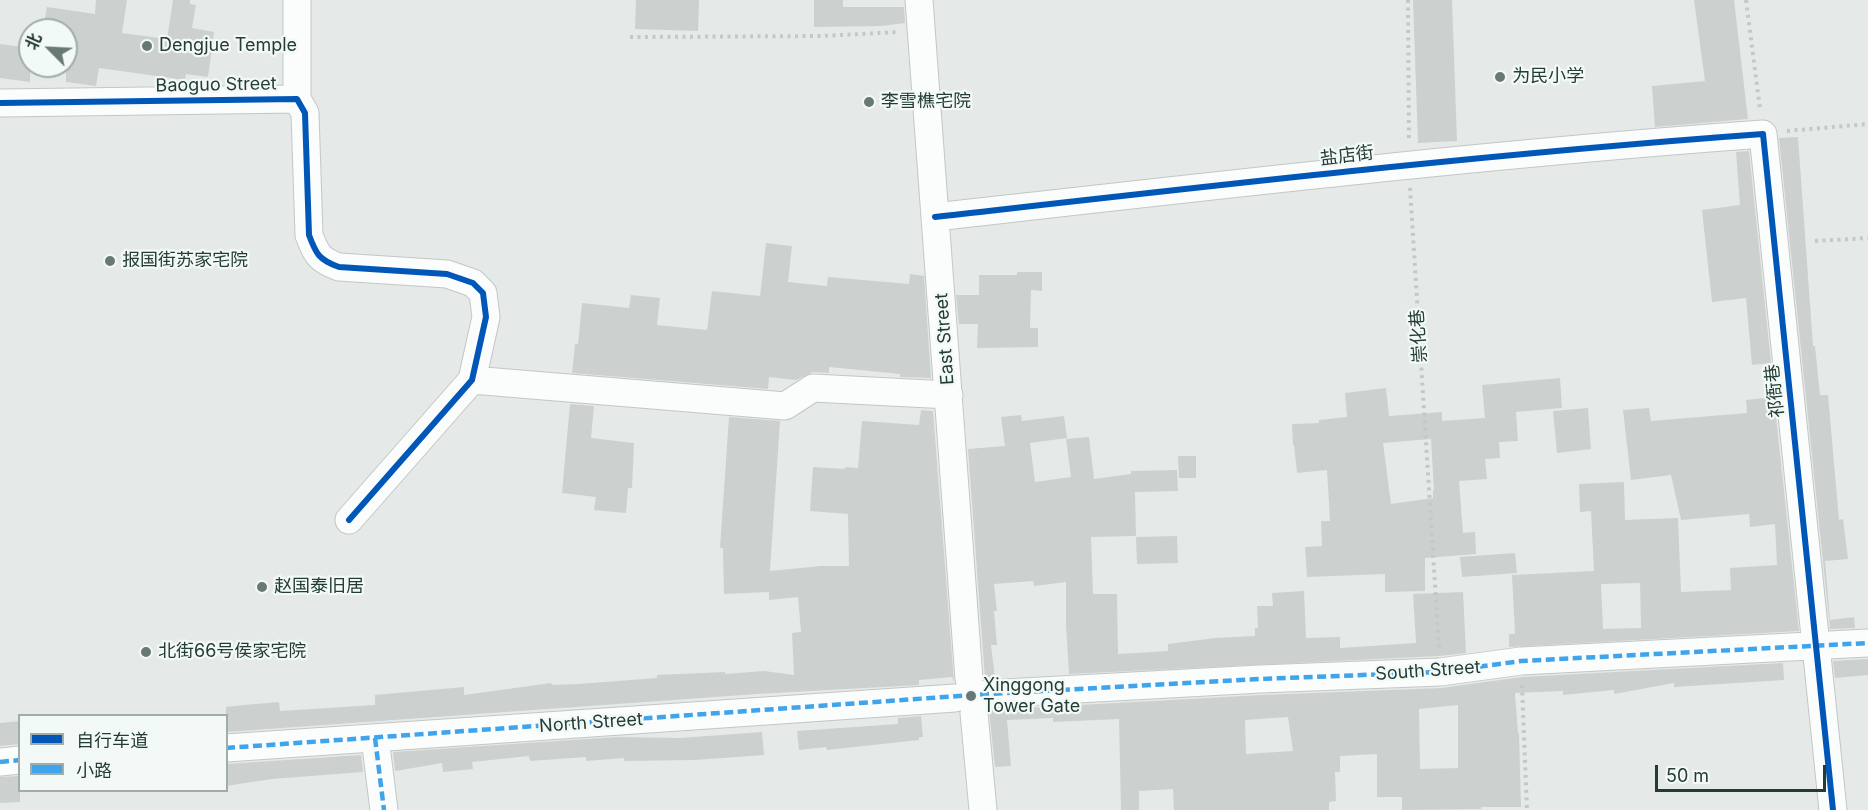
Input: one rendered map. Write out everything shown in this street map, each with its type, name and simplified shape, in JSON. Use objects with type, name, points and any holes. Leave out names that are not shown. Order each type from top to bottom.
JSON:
[{"type":"street","points":[[297,0],[297,99]]},
{"type":"street","name":"East Street","points":[[919,0],[971,696],[983,810]]},
{"type":"street","name":"Baoguo Street","points":[[0,103],[297,99],[305,113],[309,235],[316,253],[325,262],[339,267],[447,273],[473,283],[483,293],[486,317],[472,380]]},
{"type":"street","name":"盐店街","points":[[935,217],[1409,164],[1616,144],[1763,134]]},
{"type":"street","name":"祁衙巷","points":[[1763,134],[1833,810]]},
{"type":"street","points":[[349,520],[472,380],[785,406],[813,388],[949,395]]},
{"type":"street","name":"South Street","points":[[971,696],[1440,672],[1521,661],[1868,643]]},
{"type":"street","name":"North Street","points":[[228,748],[971,696]]},
{"type":"street","points":[[375,738],[384,810]]},
{"type":"street","points":[[0,762],[18,760]]},
{"type":"path","points":[[1746,0],[1763,134],[1868,124]]},
{"type":"path","points":[[630,37],[822,36],[921,31]]},
{"type":"path","points":[[1815,241],[1868,238]]},
{"type":"path","points":[[1521,661],[1527,810]]},
{"type":"building","points":[[96,0],[127,0],[122,33],[167,39],[173,0],[190,0],[190,4],[196,5],[192,28],[214,32],[208,77],[186,74],[185,80],[99,68],[96,86],[66,82],[66,78],[78,78],[78,18],[45,18],[47,7],[95,14]]},
{"type":"building","points":[[636,0],[699,0],[698,31],[635,29]]},
{"type":"building","points":[[814,0],[843,0],[843,7],[904,7],[905,23],[882,26],[814,27]]},
{"type":"building","points":[[1413,0],[1452,0],[1457,141],[1418,143]]},
{"type":"building","points":[[1694,0],[1734,0],[1748,119],[1655,127],[1652,86],[1705,81]]},
{"type":"building","points":[[0,44],[18,46],[18,78],[30,78],[30,82],[0,78]]},
{"type":"building","points":[[1798,137],[1813,346],[1815,346],[1820,395],[1828,395],[1839,520],[1843,519],[1848,559],[1825,561],[1830,620],[1854,617],[1855,628],[1830,629],[1779,138]]},
{"type":"building","points":[[1749,151],[1771,363],[1752,365],[1746,298],[1712,302],[1702,210],[1740,205],[1736,152]]},
{"type":"building","points":[[766,243],[792,246],[788,282],[827,286],[828,277],[909,284],[910,274],[924,276],[931,378],[900,377],[900,374],[829,367],[829,373],[813,372],[796,380],[769,377],[768,389],[572,373],[575,344],[578,344],[582,303],[629,308],[631,295],[660,298],[657,325],[707,330],[712,291],[760,296]]},
{"type":"building","points":[[1017,272],[1042,272],[1042,291],[1031,290],[1030,328],[1038,328],[1038,347],[977,348],[978,324],[959,324],[956,295],[979,295],[979,275],[1017,275]]},
{"type":"building","points":[[1560,378],[1562,408],[1516,412],[1518,441],[1499,442],[1500,458],[1485,459],[1487,479],[1459,481],[1463,533],[1475,532],[1476,554],[1425,558],[1425,591],[1385,592],[1385,574],[1307,577],[1305,547],[1322,546],[1321,521],[1330,521],[1327,470],[1297,473],[1292,424],[1319,423],[1319,420],[1347,417],[1345,393],[1386,388],[1389,416],[1442,412],[1442,421],[1485,418],[1482,385]],"holes":[[[1431,439],[1433,498],[1391,504],[1383,443]]]},
{"type":"building","points":[[1774,398],[1799,631],[1509,647],[1509,634],[1515,634],[1512,575],[1594,571],[1591,511],[1580,512],[1579,484],[1624,482],[1625,520],[1678,518],[1681,592],[1731,590],[1730,568],[1777,565],[1775,524],[1750,527],[1749,514],[1681,520],[1671,475],[1631,480],[1623,410],[1649,408],[1651,421],[1747,413],[1746,400]],"holes":[[[1640,583],[1641,628],[1603,629],[1601,584]]]},
{"type":"building","points":[[570,404],[594,406],[591,438],[634,443],[632,488],[628,488],[626,513],[594,510],[596,497],[562,493]]},
{"type":"building","points":[[1588,408],[1591,449],[1557,453],[1553,411]]},
{"type":"building","points":[[921,410],[933,411],[954,682],[952,677],[919,680],[919,685],[757,694],[228,732],[226,707],[244,705],[279,702],[280,711],[375,705],[375,695],[464,687],[464,695],[551,683],[552,685],[578,684],[657,678],[657,675],[764,671],[794,675],[792,633],[801,632],[798,597],[769,600],[769,592],[724,594],[723,548],[720,548],[729,417],[780,421],[770,571],[849,566],[848,514],[810,511],[813,467],[858,468],[862,421],[919,425]]},
{"type":"building","points":[[1021,415],[1022,421],[1064,416],[1067,438],[1030,443],[1035,482],[1071,477],[1066,439],[1089,437],[1094,479],[1131,474],[1131,471],[1177,470],[1178,491],[1135,492],[1136,536],[1091,537],[1093,594],[1117,594],[1118,654],[1168,651],[1168,644],[1255,636],[1255,628],[1258,628],[1257,606],[1273,606],[1272,593],[1304,591],[1306,638],[1340,637],[1340,648],[1416,643],[1413,594],[1463,592],[1466,653],[1069,674],[1066,582],[1034,586],[1033,581],[994,584],[997,645],[991,645],[995,678],[985,679],[968,449],[1005,446],[1001,417]]},
{"type":"building","points":[[1178,456],[1196,456],[1196,478],[1179,478]]},
{"type":"building","points":[[1177,536],[1178,563],[1137,564],[1136,537]]},
{"type":"building","points":[[1515,553],[1517,573],[1462,577],[1460,557]]},
{"type":"building","points":[[1868,659],[1868,675],[1835,678],[1833,661]]},
{"type":"building","points":[[1783,663],[1784,680],[1674,687],[1674,683],[1614,694],[1614,690],[1563,695],[1563,691],[1515,693],[1519,733],[1521,807],[1402,810],[1402,797],[1377,797],[1377,754],[1340,756],[1340,772],[1335,772],[1336,801],[1329,802],[1329,810],[1174,810],[1173,789],[1139,791],[1139,810],[1121,810],[1119,719],[1053,722],[1053,718],[1007,720],[1011,766],[995,767],[989,710],[1441,688],[1522,677]],"holes":[[[1458,705],[1458,768],[1420,769],[1419,709]],[[1288,717],[1293,751],[1246,754],[1245,720]]]},
{"type":"building","points":[[921,716],[923,737],[919,737],[919,740],[827,750],[826,747],[799,750],[797,731],[898,724],[898,718]]},
{"type":"building","points":[[18,721],[18,744],[0,746],[0,723]]},
{"type":"building","points":[[762,732],[764,755],[695,760],[624,761],[624,758],[586,761],[586,757],[530,761],[529,756],[472,762],[473,769],[443,772],[442,763],[395,771],[393,752],[617,737],[681,738]]},
{"type":"building","points":[[361,755],[363,772],[272,779],[228,786],[228,764]]},
{"type":"building","points":[[18,776],[20,802],[0,803],[0,777]]},
{"type":"tunnel","points":[[969,679],[974,713]]},
{"type":"marked path","points":[[228,748],[987,694],[1440,672],[1521,661],[1868,643]]},
{"type":"marked path","points":[[375,738],[384,810]]},
{"type":"marked path","points":[[0,762],[18,760]]},
{"type":"cycle path","points":[[0,103],[297,99],[305,113],[309,235],[319,255],[327,262],[339,267],[447,274],[473,283],[483,293],[486,317],[472,380],[349,520]]},
{"type":"cycle path","points":[[935,217],[1452,161],[1763,134],[1833,810]]},
{"type":"place","name":"Dengjue Temple","points":[[147,46]]},
{"type":"place","name":"为民小学","points":[[1500,77]]},
{"type":"place","name":"李雪樵宅院","points":[[869,102]]},
{"type":"place","name":"报国街苏家宅院","points":[[110,261]]},
{"type":"place","name":"赵国泰旧居","points":[[262,587]]},
{"type":"place","name":"北街66号侯家宅院","points":[[146,652]]},
{"type":"place","name":"Xinggong Tower Gate","points":[[971,696]]}]
